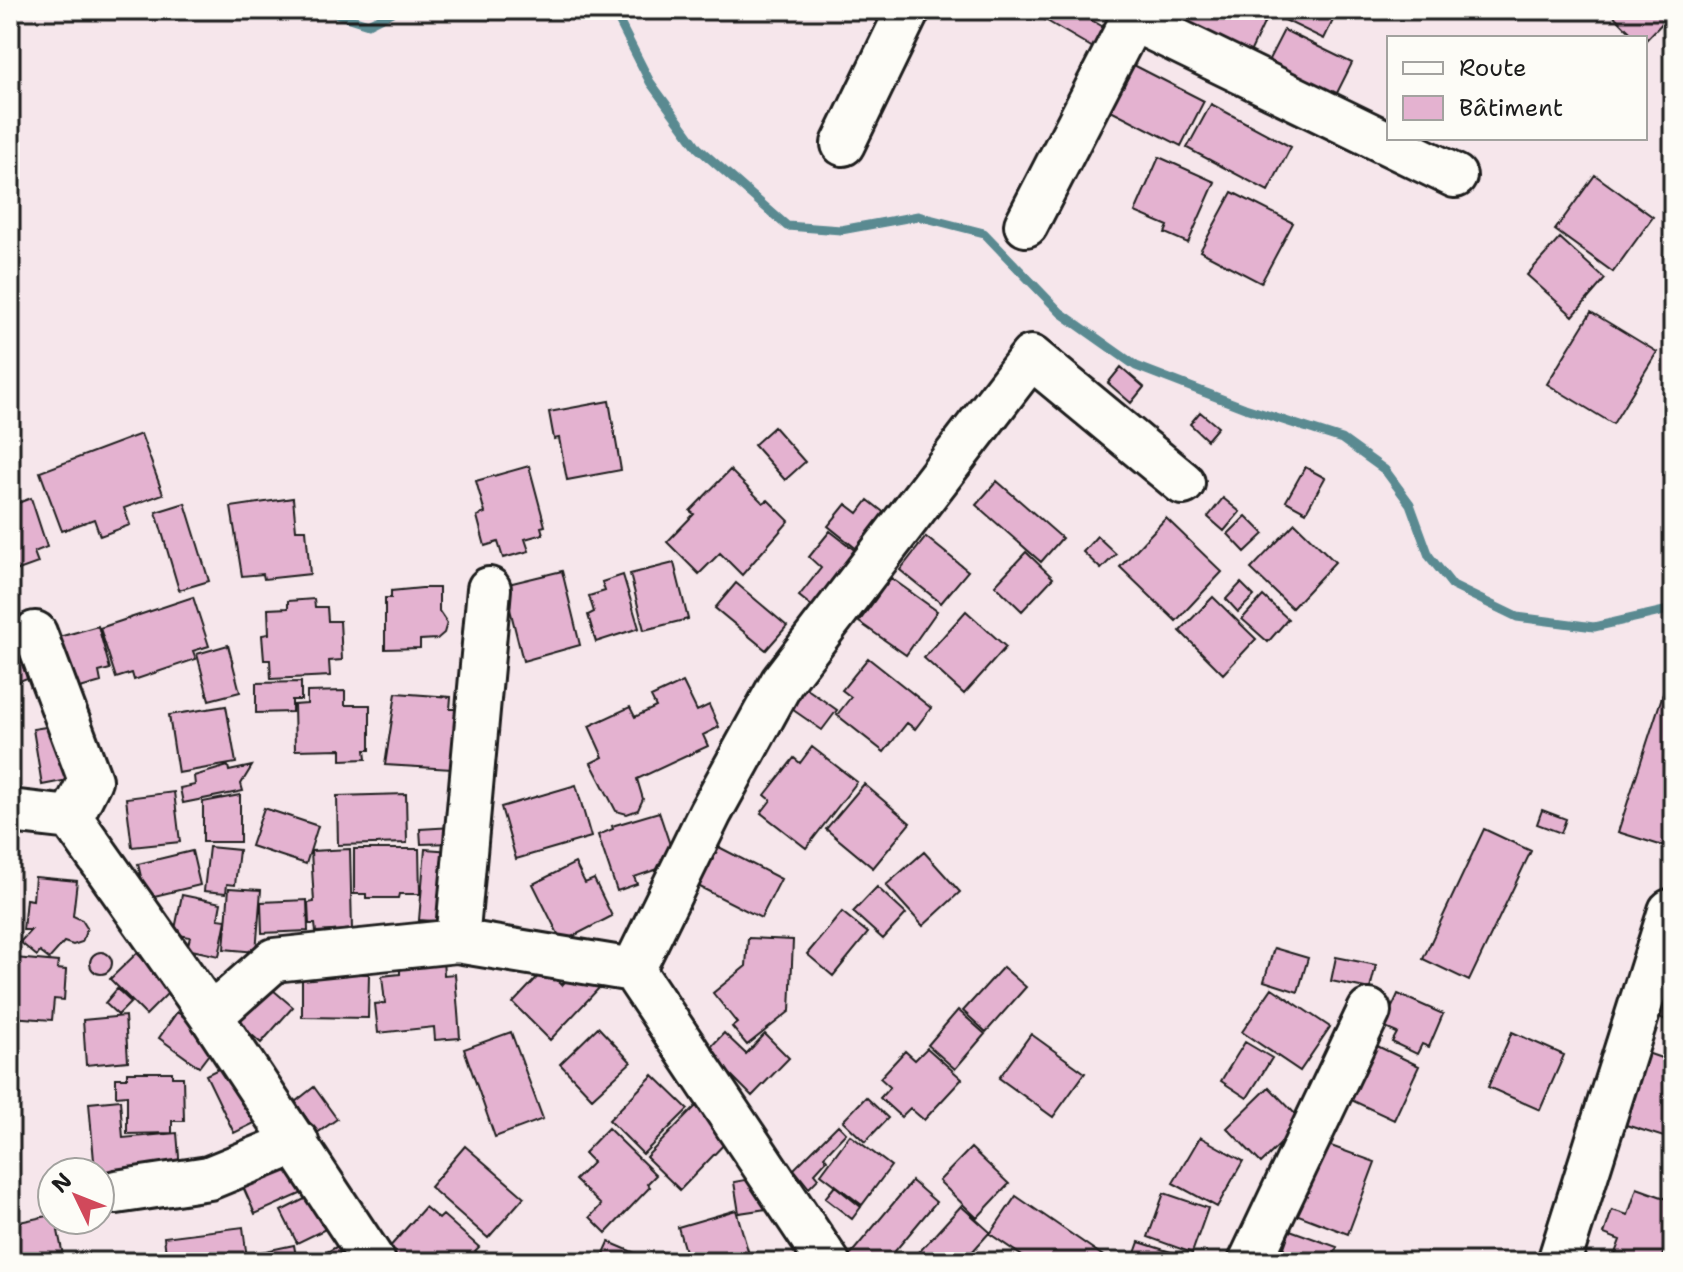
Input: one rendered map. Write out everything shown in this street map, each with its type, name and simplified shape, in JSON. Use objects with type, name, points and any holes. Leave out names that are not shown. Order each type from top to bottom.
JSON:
[{"type":"street","points":[[843,144],[908,10]]},
{"type":"street","points":[[1026,225],[1135,15],[1455,176]]},
{"type":"street","points":[[633,970],[710,813],[782,682],[1031,357],[1183,483]]},
{"type":"street","points":[[457,941],[489,589]]},
{"type":"street","points":[[35,633],[90,780],[71,818]]},
{"type":"street","points":[[10,811],[71,818],[297,1142],[374,1262]]},
{"type":"street","points":[[1559,1262],[1670,911]]},
{"type":"street","points":[[211,1016],[274,960],[457,941],[633,970],[828,1262]]},
{"type":"street","points":[[1250,1262],[1369,1011]]},
{"type":"street","points":[[116,1192],[209,1178],[297,1142]]},
{"type":"building","points":[[1038,10],[1074,10],[1112,32],[1100,52],[1035,14]]},
{"type":"building","points":[[1147,10],[1251,10],[1267,17],[1248,57]]},
{"type":"building","points":[[1264,10],[1338,10],[1324,39]]},
{"type":"building","points":[[1608,10],[1673,10],[1647,39],[1647,36],[1634,36]]},
{"type":"building","points":[[1284,30],[1352,63],[1332,103],[1264,69]]},
{"type":"building","points":[[1122,59],[1204,101],[1181,146],[1099,104]]},
{"type":"building","points":[[1211,104],[1291,147],[1268,191],[1187,148]]},
{"type":"building","points":[[1159,157],[1215,182],[1188,243],[1165,233],[1168,226],[1135,212]]},
{"type":"building","points":[[1595,175],[1653,217],[1613,272],[1555,230]]},
{"type":"building","points":[[1232,192],[1293,223],[1261,283],[1200,251]]},
{"type":"building","points":[[1560,238],[1605,279],[1573,316],[1527,275]]},
{"type":"building","points":[[1591,312],[1657,352],[1613,424],[1547,384]]},
{"type":"building","points":[[1121,367],[1144,387],[1131,403],[1108,383]]},
{"type":"building","points":[[609,401],[621,470],[567,480],[559,438],[554,439],[549,412]]},
{"type":"building","points":[[1200,412],[1218,427],[1207,440],[1190,424]]},
{"type":"building","points":[[774,427],[805,462],[785,480],[754,445]]},
{"type":"building","points":[[141,434],[163,494],[124,508],[130,525],[100,536],[94,519],[62,531],[40,472]]},
{"type":"building","points":[[529,466],[545,526],[541,527],[543,534],[525,539],[529,551],[503,558],[498,542],[485,546],[477,516],[485,513],[476,481]]},
{"type":"building","points":[[1305,467],[1325,478],[1306,512],[1286,501]]},
{"type":"building","points":[[730,470],[763,503],[768,500],[789,521],[742,575],[720,553],[699,574],[667,542],[694,514],[690,511]]},
{"type":"building","points":[[997,481],[1062,538],[1041,562],[976,505]]},
{"type":"building","points":[[31,498],[47,547],[34,552],[38,563],[10,573],[10,506]]},
{"type":"building","points":[[293,498],[296,530],[306,530],[310,574],[264,579],[263,574],[242,576],[231,507]]},
{"type":"building","points":[[1223,498],[1240,512],[1224,531],[1208,517]]},
{"type":"building","points":[[868,500],[896,522],[868,558],[828,526],[846,504],[858,513]]},
{"type":"building","points":[[185,503],[209,581],[179,590],[156,512]]},
{"type":"building","points":[[1246,516],[1264,534],[1245,552],[1228,534]]},
{"type":"building","points":[[1166,518],[1222,572],[1176,621],[1120,567]]},
{"type":"building","points":[[1295,523],[1335,562],[1292,608],[1251,569]]},
{"type":"building","points":[[830,531],[857,552],[813,607],[799,596],[821,568],[809,557]]},
{"type":"building","points":[[1097,536],[1116,554],[1101,569],[1083,552]]},
{"type":"building","points":[[926,537],[968,571],[941,603],[900,570]]},
{"type":"building","points":[[1026,552],[1053,578],[1022,611],[995,585]]},
{"type":"building","points":[[674,563],[688,619],[644,630],[630,574]]},
{"type":"building","points":[[562,571],[580,645],[523,661],[504,585]]},
{"type":"building","points":[[623,575],[639,628],[596,642],[588,615],[594,612],[589,596],[605,591],[602,582]]},
{"type":"building","points":[[891,578],[937,611],[906,655],[859,622]]},
{"type":"building","points":[[736,583],[787,626],[766,650],[715,608]]},
{"type":"building","points":[[1241,583],[1254,596],[1238,612],[1226,599]]},
{"type":"building","points":[[439,588],[439,611],[447,623],[444,633],[437,639],[420,640],[420,648],[385,649],[385,598],[391,598],[391,591]]},
{"type":"building","points":[[1263,596],[1288,619],[1268,642],[1242,619]]},
{"type":"building","points":[[193,597],[209,646],[193,651],[196,659],[134,680],[132,673],[116,678],[100,628]]},
{"type":"building","points":[[1213,597],[1256,639],[1223,674],[1180,631]]},
{"type":"building","points":[[314,599],[315,607],[327,607],[328,621],[340,621],[342,660],[329,661],[330,676],[271,679],[270,660],[264,660],[262,635],[269,634],[268,609],[288,608],[288,601]]},
{"type":"building","points":[[966,611],[1006,647],[964,694],[924,658]]},
{"type":"building","points":[[98,626],[110,669],[99,672],[101,682],[73,690],[52,639]]},
{"type":"building","points":[[10,632],[27,678],[10,685]]},
{"type":"building","points":[[228,645],[240,692],[209,700],[197,654]]},
{"type":"building","points":[[868,658],[931,708],[915,729],[907,723],[884,752],[837,715],[851,697],[842,690]]},
{"type":"building","points":[[1671,669],[1673,815],[1663,846],[1618,832]]},
{"type":"building","points":[[301,682],[301,700],[292,700],[292,712],[256,713],[256,683]]},
{"type":"building","points":[[683,682],[697,711],[709,705],[719,727],[703,735],[708,746],[637,779],[643,799],[638,810],[627,814],[616,811],[591,763],[603,757],[589,726],[630,707],[635,717],[656,707],[651,697]]},
{"type":"building","points":[[800,684],[837,710],[822,730],[786,705]]},
{"type":"building","points":[[345,691],[345,705],[370,705],[370,750],[365,750],[366,759],[341,760],[341,749],[295,750],[294,705],[307,704],[307,692]]},
{"type":"building","points":[[396,693],[451,697],[450,709],[459,709],[452,769],[385,765]]},
{"type":"building","points":[[226,706],[236,763],[178,773],[169,715]]},
{"type":"building","points":[[59,725],[68,780],[42,785],[33,729]]},
{"type":"building","points":[[812,747],[857,782],[806,848],[761,813],[771,800],[765,795],[794,758],[800,763]]},
{"type":"building","points":[[228,766],[229,771],[252,766],[241,784],[243,791],[183,803],[180,788],[195,785],[194,776]]},
{"type":"building","points":[[864,784],[910,823],[873,868],[826,829]]},
{"type":"building","points":[[576,785],[591,837],[516,859],[501,807]]},
{"type":"building","points":[[174,792],[180,842],[132,847],[126,798]]},
{"type":"building","points":[[406,794],[407,843],[338,845],[337,796]]},
{"type":"building","points":[[240,795],[240,842],[203,842],[203,802]]},
{"type":"building","points":[[264,808],[318,826],[306,864],[251,846]]},
{"type":"building","points":[[1542,810],[1566,819],[1561,833],[1537,824]]},
{"type":"building","points":[[659,812],[670,845],[658,869],[634,877],[637,884],[617,891],[598,835],[613,829],[612,826]]},
{"type":"building","points":[[453,827],[454,843],[421,844],[420,829]]},
{"type":"building","points":[[1484,829],[1531,851],[1469,981],[1423,959]]},
{"type":"building","points":[[713,844],[781,879],[761,918],[692,883]]},
{"type":"building","points":[[209,847],[239,850],[235,885],[227,884],[226,893],[204,891]]},
{"type":"building","points":[[350,849],[352,930],[316,932],[315,924],[309,924],[308,903],[314,902],[311,851]]},
{"type":"building","points":[[354,849],[419,849],[420,894],[366,898],[366,894],[354,894]]},
{"type":"building","points":[[425,849],[452,851],[447,922],[419,920]]},
{"type":"building","points":[[192,851],[200,885],[146,898],[138,864]]},
{"type":"building","points":[[924,852],[960,892],[923,926],[886,885]]},
{"type":"building","points":[[575,863],[585,883],[594,879],[612,916],[562,942],[533,884]]},
{"type":"building","points":[[35,877],[77,881],[73,916],[82,920],[87,928],[82,942],[73,945],[64,942],[49,959],[40,952],[37,956],[20,942],[31,930],[23,930],[26,899],[33,900]]},
{"type":"building","points":[[877,887],[906,914],[883,939],[853,912]]},
{"type":"building","points":[[229,888],[261,890],[256,952],[224,949]]},
{"type":"building","points":[[182,895],[221,903],[218,919],[226,920],[219,956],[187,949],[190,937],[174,934]]},
{"type":"building","points":[[307,900],[308,931],[262,933],[261,902]]},
{"type":"building","points":[[842,912],[868,933],[833,976],[807,954]]},
{"type":"building","points":[[748,938],[793,940],[790,1011],[747,1045],[732,1027],[737,1023],[713,993],[746,966]]},
{"type":"building","points":[[1274,948],[1308,958],[1298,992],[1264,981]]},
{"type":"building","points":[[101,952],[109,955],[112,963],[109,971],[101,974],[93,971],[90,963],[93,955]]},
{"type":"building","points":[[137,953],[172,989],[146,1015],[110,979]]},
{"type":"building","points":[[1336,957],[1376,965],[1370,989],[1331,981]]},
{"type":"building","points":[[15,958],[58,962],[57,969],[66,970],[64,1000],[54,999],[52,1020],[10,1017]]},
{"type":"building","points":[[443,959],[444,975],[455,974],[460,1038],[435,1040],[434,1027],[378,1033],[375,1004],[385,1003],[382,976],[400,974],[400,963]]},
{"type":"building","points":[[579,967],[600,987],[550,1040],[513,1003],[545,969],[562,985]]},
{"type":"building","points":[[1003,967],[1026,987],[986,1032],[963,1011]]},
{"type":"building","points":[[1673,971],[1673,1023],[1654,1015]]},
{"type":"building","points":[[302,974],[369,974],[368,1018],[302,1017]]},
{"type":"building","points":[[266,984],[293,1007],[261,1043],[235,1020]]},
{"type":"building","points":[[1272,988],[1330,1027],[1300,1071],[1242,1032]]},
{"type":"building","points":[[117,989],[131,1002],[118,1015],[105,1003]]},
{"type":"building","points":[[1398,994],[1443,1014],[1429,1047],[1422,1044],[1417,1054],[1392,1042],[1397,1033],[1383,1027]]},
{"type":"building","points":[[958,1010],[985,1034],[955,1069],[928,1045]]},
{"type":"building","points":[[177,1012],[218,1042],[199,1067],[159,1038]]},
{"type":"building","points":[[125,1016],[128,1061],[86,1065],[83,1020]]},
{"type":"building","points":[[598,1027],[631,1062],[592,1098],[560,1064]]},
{"type":"building","points":[[511,1032],[543,1119],[495,1137],[464,1049]]},
{"type":"building","points":[[1512,1032],[1564,1055],[1540,1110],[1488,1087]]},
{"type":"building","points":[[724,1033],[746,1054],[765,1034],[789,1058],[752,1096],[707,1051]]},
{"type":"building","points":[[1031,1034],[1085,1073],[1053,1117],[999,1078]]},
{"type":"building","points":[[1245,1042],[1272,1058],[1247,1098],[1221,1081]]},
{"type":"building","points":[[1373,1044],[1419,1066],[1394,1120],[1347,1098]]},
{"type":"building","points":[[927,1048],[962,1079],[924,1120],[910,1108],[901,1117],[880,1098],[890,1087],[880,1078],[905,1051],[915,1060]]},
{"type":"building","points":[[1647,1053],[1673,1062],[1673,1140],[1623,1124]]},
{"type":"building","points":[[237,1060],[265,1118],[234,1133],[206,1075]]},
{"type":"building","points":[[127,1072],[172,1072],[172,1077],[183,1077],[184,1121],[172,1121],[172,1133],[127,1134],[127,1095],[116,1096],[116,1078],[127,1078]]},
{"type":"building","points":[[653,1075],[688,1109],[643,1154],[609,1120]]},
{"type":"building","points":[[314,1087],[337,1119],[317,1133],[295,1102]]},
{"type":"building","points":[[1269,1087],[1303,1122],[1261,1163],[1227,1128]]},
{"type":"building","points":[[866,1097],[888,1118],[865,1142],[843,1121]]},
{"type":"building","points":[[120,1100],[123,1138],[177,1133],[180,1169],[116,1175],[116,1156],[94,1156],[89,1103]]},
{"type":"building","points":[[696,1106],[730,1138],[680,1190],[646,1157]]},
{"type":"building","points":[[838,1125],[846,1133],[824,1156],[827,1160],[815,1173],[819,1178],[809,1188],[794,1169]]},
{"type":"building","points":[[608,1128],[656,1175],[647,1184],[650,1187],[606,1233],[590,1217],[601,1205],[575,1180],[593,1162],[584,1153]]},
{"type":"building","points":[[850,1135],[891,1166],[862,1205],[821,1174]]},
{"type":"building","points":[[1200,1137],[1243,1161],[1217,1207],[1173,1183]]},
{"type":"building","points":[[1320,1142],[1375,1162],[1348,1234],[1293,1213]]},
{"type":"building","points":[[465,1146],[524,1197],[488,1238],[430,1187]]},
{"type":"building","points":[[971,1148],[1009,1184],[977,1218],[939,1181]]},
{"type":"building","points":[[285,1149],[305,1192],[255,1214],[236,1171]]},
{"type":"building","points":[[768,1176],[773,1208],[739,1213],[734,1182]]},
{"type":"building","points":[[912,1181],[936,1202],[886,1262],[844,1262]]},
{"type":"building","points":[[835,1186],[861,1207],[852,1219],[825,1198]]},
{"type":"building","points":[[1637,1188],[1673,1201],[1673,1225],[1660,1262],[1630,1262],[1614,1256],[1620,1240],[1604,1234],[1612,1210],[1628,1215]]},
{"type":"building","points":[[320,1191],[336,1224],[297,1243],[281,1211]]},
{"type":"building","points":[[1164,1193],[1208,1208],[1192,1253],[1148,1237]]},
{"type":"building","points":[[1016,1196],[1112,1262],[1031,1262],[990,1234]]},
{"type":"building","points":[[961,1206],[990,1232],[963,1262],[910,1262]]},
{"type":"building","points":[[425,1207],[439,1219],[443,1215],[479,1247],[475,1251],[488,1262],[403,1262],[388,1249]]},
{"type":"building","points":[[736,1210],[749,1254],[723,1262],[688,1262],[678,1227]]},
{"type":"building","points":[[36,1218],[36,1236],[59,1236],[64,1260],[10,1262],[10,1224]]},
{"type":"building","points":[[243,1227],[247,1259],[240,1262],[167,1262],[164,1237]]},
{"type":"building","points":[[1290,1230],[1337,1247],[1331,1262],[1306,1262],[1282,1253]]},
{"type":"building","points":[[609,1242],[656,1262],[600,1262]]},
{"type":"building","points":[[1139,1242],[1193,1259],[1192,1262],[1132,1262]]},
{"type":"building","points":[[294,1245],[297,1262],[245,1262],[257,1259],[256,1253]]},
{"type":"building","points":[[338,1246],[343,1256],[350,1252],[355,1262],[309,1262]]},
{"type":"waterway","points":[[291,12],[313,10]]},
{"type":"waterway","points":[[324,10],[368,24],[396,10]]},
{"type":"waterway","points":[[608,10],[619,21],[650,82],[698,148],[787,226],[841,230],[918,216],[984,233],[1061,313],[1136,366],[1245,408],[1342,439],[1385,470],[1410,504],[1429,556],[1453,586],[1517,617],[1594,627],[1673,609]]}]
